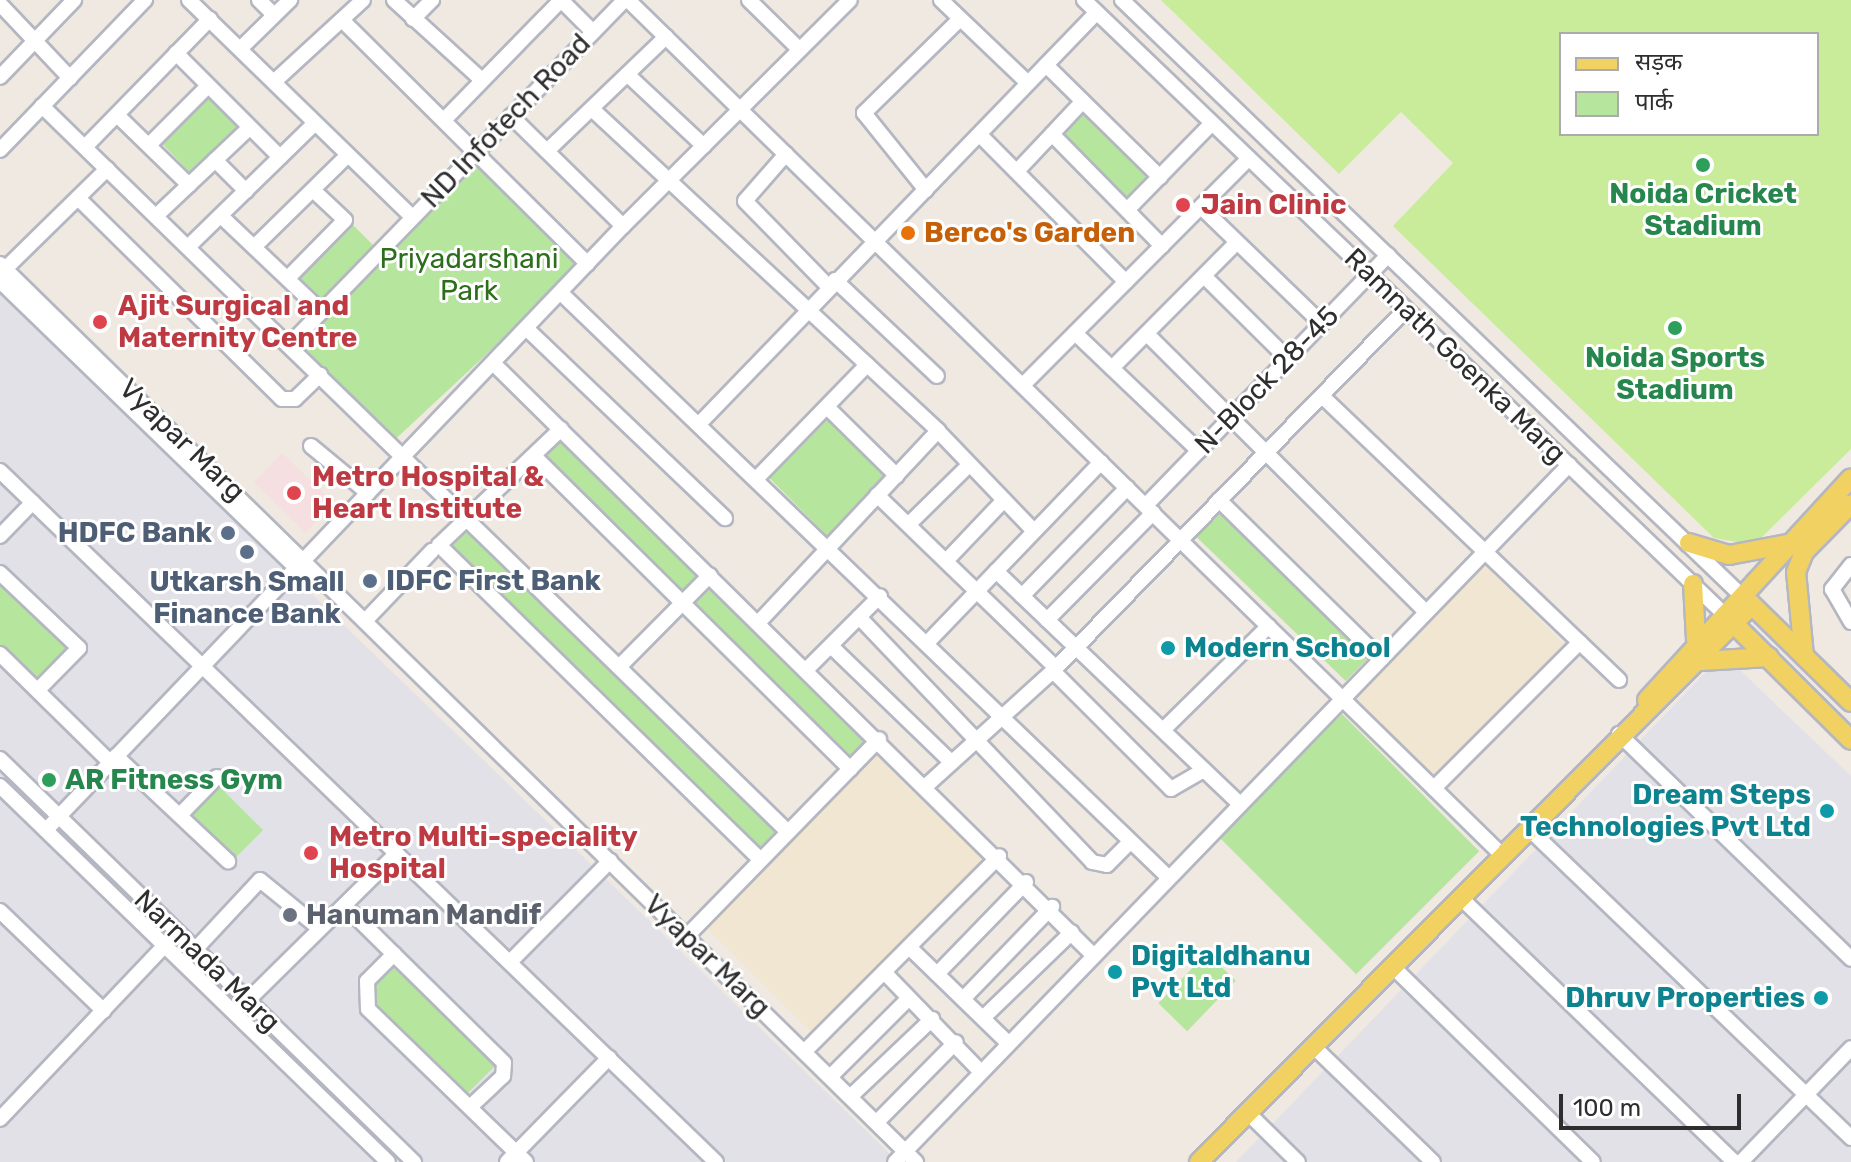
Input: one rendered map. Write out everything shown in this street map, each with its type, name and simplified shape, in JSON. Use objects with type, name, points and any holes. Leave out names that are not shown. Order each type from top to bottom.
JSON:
[{"type":"main road","points":[[1199,1162],[1250,1115],[1623,731],[1699,662],[1728,618],[1788,544],[1851,478]]},
{"type":"main road","points":[[1804,656],[1796,572],[1804,552],[1851,504]]},
{"type":"main road","points":[[1689,543],[1729,555],[1788,544]]},
{"type":"main road","points":[[1693,584],[1696,640]]},
{"type":"main road","points":[[1746,599],[1851,702]]},
{"type":"main road","points":[[1623,731],[1696,640],[1728,618]]},
{"type":"main road","points":[[1728,618],[1851,740]]},
{"type":"main road","points":[[1699,662],[1769,657]]},
{"type":"street","points":[[0,150],[145,0]]},
{"type":"street","points":[[189,0],[276,80],[347,156],[412,217]]},
{"type":"street","points":[[259,0],[274,15]]},
{"type":"street","points":[[241,48],[290,0]]},
{"type":"street","points":[[276,80],[363,0]]},
{"type":"street","points":[[394,0],[482,80]]},
{"type":"street","points":[[413,19],[432,0]]},
{"type":"street","points":[[445,119],[561,0],[593,32]]},
{"type":"street","points":[[626,0],[1502,855]]},
{"type":"street","name":"ND Infotech Road","points":[[289,345],[626,0]]},
{"type":"street","points":[[749,0],[800,50]]},
{"type":"street","points":[[46,830],[299,561],[562,294],[623,226],[850,0]]},
{"type":"street","points":[[941,0],[1028,83]]},
{"type":"street","name":"Ramnath Goenka Marg","points":[[1084,0],[1728,618]]},
{"type":"street","name":"Ramnath Goenka Marg","points":[[1122,0],[1746,599]]},
{"type":"street","points":[[0,77],[67,2]]},
{"type":"street","points":[[2,11],[70,78]]},
{"type":"street","points":[[700,423],[1097,12]]},
{"type":"street","points":[[85,147],[210,19]]},
{"type":"street","points":[[926,190],[864,113],[960,19]]},
{"type":"street","points":[[342,20],[478,150],[588,264]]},
{"type":"street","points":[[547,151],[666,37]]},
{"type":"street","points":[[176,53],[280,157]]},
{"type":"street","points":[[1046,65],[1160,177]]},
{"type":"street","points":[[628,75],[704,146]]},
{"type":"street","points":[[150,144],[208,86]]},
{"type":"street","points":[[1019,169],[1083,101]]},
{"type":"street","points":[[42,106],[405,455],[788,832]]},
{"type":"street","points":[[592,109],[938,431],[1033,530]]},
{"type":"street","points":[[118,116],[189,185]]},
{"type":"street","points":[[511,116],[623,226]]},
{"type":"street","points":[[188,247],[315,123]]},
{"type":"street","points":[[1130,207],[1212,123]]},
{"type":"street","points":[[156,216],[249,128]]},
{"type":"street","points":[[1052,134],[1130,207],[1162,246]]},
{"type":"street","points":[[980,135],[1019,169],[1126,282]]},
{"type":"street","points":[[786,154],[745,201],[832,284],[937,376]]},
{"type":"street","points":[[255,246],[347,156]]},
{"type":"street","points":[[1023,385],[1249,158]]},
{"type":"street","points":[[215,160],[246,191]]},
{"type":"street","points":[[2,271],[107,169]]},
{"type":"street","points":[[288,278],[345,220],[313,190]]},
{"type":"street","points":[[78,198],[282,399],[295,399],[320,375]]},
{"type":"street","points":[[1201,207],[1322,324]]},
{"type":"street","points":[[221,216],[321,311]]},
{"type":"street","points":[[1112,368],[1237,242]]},
{"type":"street","name":"N-Block 28-45","points":[[1047,620],[1199,451],[1388,255]]},
{"type":"street","name":"Vyapar Marg","points":[[2,271],[831,1076],[877,1122],[905,1158]]},
{"type":"street","points":[[1204,276],[1288,359]]},
{"type":"street","points":[[562,294],[880,596],[1000,719],[1169,878]]},
{"type":"street","points":[[926,786],[1054,670],[1406,309]]},
{"type":"street","points":[[527,329],[725,518]]},
{"type":"street","points":[[1075,333],[1199,451]]},
{"type":"street","points":[[1147,334],[1268,451],[1426,612]]},
{"type":"street","points":[[493,363],[1052,907],[1091,953]]},
{"type":"street","points":[[757,478],[867,365]]},
{"type":"street","points":[[1322,396],[1619,680]]},
{"type":"street","points":[[827,407],[897,476]]},
{"type":"street","points":[[561,429],[470,521],[439,545],[761,860]]},
{"type":"street","points":[[759,622],[938,431]]},
{"type":"street","points":[[311,446],[368,493]]},
{"type":"street","points":[[534,456],[850,769]]},
{"type":"street","points":[[927,643],[1101,462]]},
{"type":"street","points":[[909,524],[969,465]]},
{"type":"street","points":[[905,1158],[1007,1042],[1091,953],[1169,878],[1569,465]]},
{"type":"street","points":[[0,471],[716,1162]]},
{"type":"street","points":[[1022,596],[1127,488]]},
{"type":"street","points":[[877,495],[978,590],[1165,785],[1177,789],[1204,770]]},
{"type":"street","points":[[946,561],[1004,500]]},
{"type":"street","points":[[1219,500],[1381,659]]},
{"type":"street","points":[[0,536],[33,502]]},
{"type":"street","points":[[365,621],[432,551]]},
{"type":"street","points":[[1851,565],[1832,589],[1851,622]]},
{"type":"street","points":[[996,571],[1240,804]]},
{"type":"street","points":[[0,573],[79,648],[38,690]]},
{"type":"street","points":[[619,667],[710,575]]},
{"type":"street","points":[[807,669],[880,596]]},
{"type":"street","points":[[859,617],[980,738],[1092,862],[1107,865],[1130,842]]},
{"type":"street","points":[[1163,730],[1269,626]]},
{"type":"street","points":[[1434,788],[1580,642]]},
{"type":"street","points":[[831,646],[952,763]]},
{"type":"street","points":[[0,654],[228,861]]},
{"type":"street","points":[[1623,731],[1851,959]]},
{"type":"street","points":[[687,936],[879,739]]},
{"type":"street","name":"Narmada Marg","points":[[0,759],[414,1162]]},
{"type":"street","points":[[180,815],[217,777]]},
{"type":"street","name":"Narmada Marg","points":[[3,794],[46,830],[388,1162]]},
{"type":"street","points":[[1528,828],[1851,1138]]},
{"type":"street","points":[[234,1013],[397,853]]},
{"type":"street","points":[[805,1051],[999,856]]},
{"type":"street","points":[[511,961],[610,861]]},
{"type":"street","points":[[183,963],[260,880],[320,929]]},
{"type":"street","points":[[937,974],[1026,882]]},
{"type":"street","points":[[1461,898],[1734,1162]]},
{"type":"street","points":[[345,906],[504,1063],[503,1076],[470,1107]]},
{"type":"street","points":[[964,998],[1052,907]]},
{"type":"street","points":[[0,911],[104,1011]]},
{"type":"street","points":[[0,1119],[177,932]]},
{"type":"street","points":[[984,1017],[1072,932]]},
{"type":"street","points":[[909,947],[1007,1042]]},
{"type":"street","points":[[394,954],[367,981],[363,1002],[470,1107],[516,1159],[609,1058]]},
{"type":"street","points":[[1393,967],[1593,1162]]},
{"type":"street","points":[[884,972],[956,1042],[981,1072]]},
{"type":"street","points":[[831,1076],[909,998]]},
{"type":"street","points":[[851,1096],[932,1019]]},
{"type":"street","points":[[877,1122],[956,1042]]},
{"type":"street","points":[[1315,1048],[1433,1162]]},
{"type":"street","points":[[1741,1162],[1851,1048]]},
{"type":"street","points":[[1250,1115],[1298,1162]]},
{"type":"shaded area","points":[[0,292],[885,1149],[897,1162],[0,1162]]},
{"type":"shaded area","name":"Metro Hospital & Heart Institute","points":[[282,453],[334,503],[305,533],[254,482]]},
{"type":"shaded area","points":[[1485,565],[1564,644],[1433,775],[1354,696]]},
{"type":"shaded area","points":[[1723,654],[1851,776],[1851,1162],[1236,1162]]},
{"type":"shaded area","points":[[880,749],[988,857],[812,1033],[704,925]]},
{"type":"green space","name":"Noida Sports Stadium","points":[[1161,0],[1851,0],[1851,449],[1754,545],[1714,538],[1393,226],[1453,163],[1401,112],[1339,174]]},
{"type":"green space","points":[[213,87],[246,121],[191,174],[158,140]]},
{"type":"green space","points":[[1085,108],[1154,177],[1127,203],[1059,134]]},
{"type":"green space","name":"Priyadarshani Park","points":[[482,156],[583,264],[391,443],[290,335]]},
{"type":"green space","points":[[348,220],[377,249],[323,303],[294,274]]},
{"type":"green space","points":[[828,415],[889,476],[828,537],[767,476]]},
{"type":"green space","points":[[561,435],[701,575],[680,596],[540,456]]},
{"type":"green space","points":[[1219,510],[1370,656],[1346,681],[1195,535]]},
{"type":"green space","points":[[470,528],[781,829],[761,850],[449,550]]},
{"type":"green space","points":[[0,578],[71,649],[37,684],[0,647]]},
{"type":"green space","points":[[711,583],[871,738],[851,759],[690,605]]},
{"type":"green space","points":[[1342,714],[1479,851],[1356,974],[1219,837]]},
{"type":"green space","points":[[215,782],[263,830],[233,860],[185,812]]},
{"type":"green space","points":[[1207,953],[1236,981],[1187,1031],[1158,1003]]},
{"type":"green space","points":[[396,964],[496,1064],[465,1096],[364,996]]},
{"type":"place","name":"Noida Cricket Stadium","points":[[1703,165]]},
{"type":"place","name":"Jain Clinic","points":[[1183,205]]},
{"type":"place","name":"Berco's Garden","points":[[908,233]]},
{"type":"place","name":"Ajit Surgical and Maternity Centre","points":[[100,322]]},
{"type":"place","name":"Noida Sports Stadium","points":[[1675,328]]},
{"type":"place","name":"Metro Hospital & Heart Institute","points":[[294,493]]},
{"type":"place","name":"HDFC Bank","points":[[228,533]]},
{"type":"place","name":"Utkarsh Small Finance Bank","points":[[247,552]]},
{"type":"place","name":"IDFC First Bank","points":[[370,581]]},
{"type":"place","name":"Modern School","points":[[1168,648]]},
{"type":"place","name":"AR Fitness Gym","points":[[49,780]]},
{"type":"place","name":"Dream Steps Technologies Pvt Ltd","points":[[1827,811]]},
{"type":"place","name":"Metro Multi-speciality Hospital","points":[[311,853]]},
{"type":"place","name":"Hanuman Mandif","points":[[290,915]]},
{"type":"place","name":"Digitaldhanu Pvt Ltd","points":[[1115,972]]},
{"type":"place","name":"Dhruv Properties","points":[[1821,998]]}]
